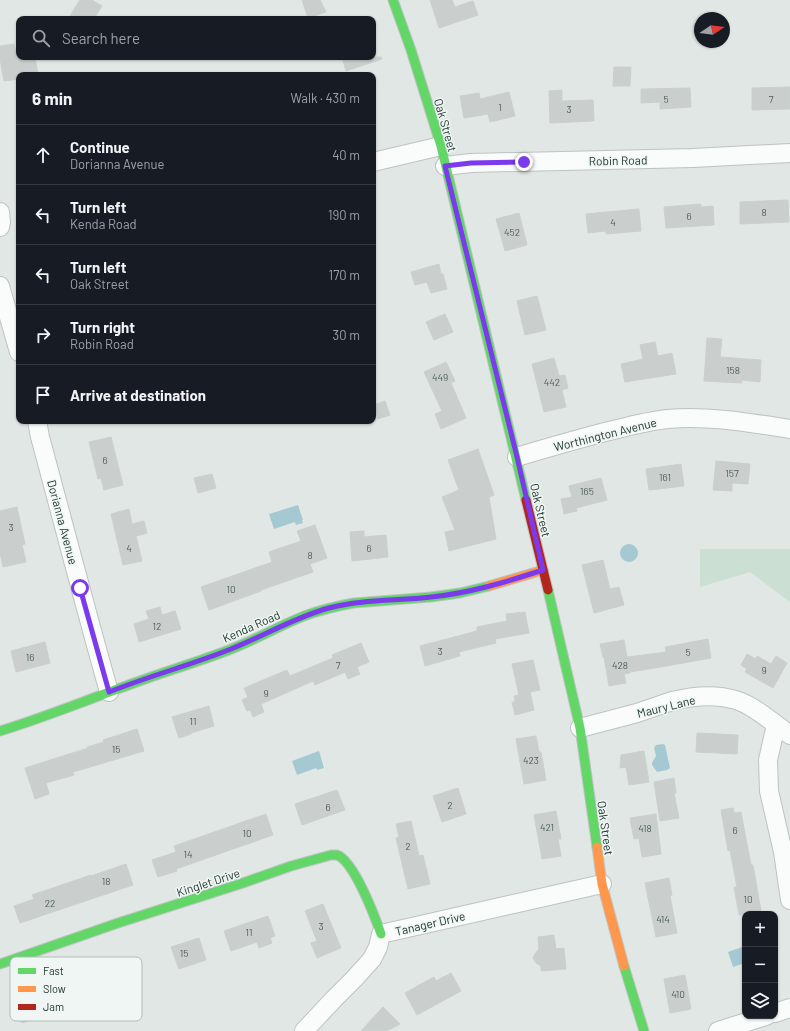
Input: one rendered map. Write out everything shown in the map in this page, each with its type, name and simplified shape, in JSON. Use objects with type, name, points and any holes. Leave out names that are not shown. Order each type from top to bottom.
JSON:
[{"type":"street","name":"Oak Street","points":[[393,0],[411,50],[441,146],[517,457],[580,728],[602,884],[644,1031]]},
{"type":"street","points":[[376,161],[441,146]]},
{"type":"street","name":"Robin Road","points":[[445,166],[471,163],[693,158],[790,153]]},
{"type":"street","points":[[0,212],[0,227]]},
{"type":"street","points":[[0,288],[16,342]]},
{"type":"street","name":"Worthington Avenue","points":[[517,457],[573,440],[646,422],[669,419],[684,418],[742,422],[790,429]]},
{"type":"street","name":"Dorianna Avenue","points":[[37,424],[109,692]]},
{"type":"street","name":"Kenda Road","points":[[0,731],[219,654],[282,625],[329,608],[375,601],[449,595],[487,587],[543,570]]},
{"type":"street","name":"Maury Lane","points":[[580,728],[688,698],[721,697],[736,700],[750,707],[783,730]]},
{"type":"street","points":[[783,730],[768,760],[769,791],[783,852],[790,900]]},
{"type":"street","name":"Kinglet Drive","points":[[21,957],[291,866],[331,855],[337,855],[344,860],[355,877],[365,895],[381,934]]},
{"type":"street","name":"Tanager Drive","points":[[304,1031],[354,980],[372,959],[378,947],[381,934],[602,884]]},
{"type":"street","name":"Kinglet Drive","points":[[0,964],[10,961]]},
{"type":"street","points":[[778,1012],[790,1008]]},
{"type":"street","points":[[718,1031],[756,1019]]},
{"type":"green space","points":[[700,549],[790,549],[790,602],[750,572],[700,587]]},
{"type":"water","points":[[298,505],[303,523],[296,525],[295,522],[274,529],[269,514]]},
{"type":"water","points":[[629,544],[635,547],[638,553],[635,559],[629,562],[623,559],[620,553],[623,547]]},
{"type":"water","points":[[656,745],[665,745],[670,768],[657,772],[652,765],[656,756],[654,748]]},
{"type":"water","points":[[319,751],[324,768],[317,770],[316,768],[297,775],[292,761]]},
{"type":"water","points":[[742,947],[742,964],[733,967],[728,952]]},
{"type":"building","points":[[80,0],[92,0],[102,6],[96,16],[70,16]]},
{"type":"building","points":[[302,0],[320,0],[326,12],[314,16],[307,16]]},
{"type":"building","points":[[430,0],[452,0],[455,7],[473,1],[478,15],[439,28]]},
{"type":"building","points":[[14,44],[16,60],[36,60],[38,72],[16,72],[16,79],[4,81],[0,59],[0,46]]},
{"type":"building","points":[[376,57],[381,57],[382,59],[346,71],[343,60],[376,60]]},
{"type":"building","points":[[614,67],[631,67],[630,86],[613,86]]},
{"type":"building","points":[[790,87],[790,109],[752,110],[752,88]]},
{"type":"building","points":[[690,88],[691,107],[660,109],[660,102],[641,103],[641,89]]},
{"type":"building","points":[[562,90],[562,101],[593,100],[594,121],[550,123],[549,91]]},
{"type":"building","points":[[509,92],[515,116],[490,122],[488,114],[464,118],[460,96],[479,93],[480,99]]},
{"type":"building","points":[[788,200],[789,222],[740,224],[740,202]]},
{"type":"building","points":[[701,204],[701,207],[713,206],[714,225],[666,228],[664,207]]},
{"type":"building","points":[[639,209],[641,231],[606,234],[606,231],[588,233],[586,214]]},
{"type":"building","points":[[519,213],[527,245],[505,251],[496,219]]},
{"type":"building","points":[[439,264],[447,289],[431,293],[427,282],[415,285],[411,272]]},
{"type":"building","points":[[537,296],[546,330],[525,335],[517,301]]},
{"type":"building","points":[[445,314],[453,332],[434,340],[426,322]]},
{"type":"building","points":[[707,338],[722,339],[720,357],[761,360],[760,382],[742,380],[742,383],[704,381]]},
{"type":"building","points":[[655,342],[658,356],[672,353],[676,374],[625,382],[621,364],[643,359],[640,345]]},
{"type":"building","points":[[554,358],[559,376],[565,375],[568,388],[562,390],[566,407],[544,412],[532,364]]},
{"type":"building","points":[[446,362],[455,381],[451,383],[466,418],[441,429],[435,414],[442,411],[424,372]]},
{"type":"building","points":[[385,401],[390,415],[378,419],[376,404]]},
{"type":"building","points":[[111,437],[123,485],[104,490],[101,478],[98,479],[89,442]]},
{"type":"building","points":[[478,449],[494,495],[489,497],[496,539],[449,551],[445,532],[455,530],[442,497],[459,490],[448,460]]},
{"type":"building","points":[[716,461],[750,464],[748,484],[732,483],[732,491],[713,490]]},
{"type":"building","points":[[681,464],[684,486],[649,490],[646,469]]},
{"type":"building","points":[[212,474],[216,488],[198,493],[194,478]]},
{"type":"building","points":[[601,478],[607,500],[576,508],[577,511],[564,514],[561,499],[572,497],[569,486]]},
{"type":"building","points":[[17,507],[25,544],[22,545],[26,562],[3,567],[0,552],[0,511]]},
{"type":"building","points":[[129,509],[132,524],[144,521],[147,533],[136,536],[142,561],[123,565],[111,514]]},
{"type":"building","points":[[315,525],[327,558],[310,564],[313,572],[209,610],[201,587],[272,562],[269,552],[301,541],[297,531]]},
{"type":"building","points":[[364,531],[364,537],[386,535],[388,557],[352,561],[350,532]]},
{"type":"building","points":[[603,560],[610,589],[619,587],[624,605],[594,613],[582,565]]},
{"type":"building","points":[[160,607],[162,615],[175,611],[181,629],[139,642],[134,624],[149,619],[146,611]]},
{"type":"building","points":[[525,612],[529,633],[495,639],[496,643],[459,652],[460,656],[425,666],[420,646],[477,631],[477,627],[507,621],[506,614]]},
{"type":"building","points":[[708,639],[711,658],[630,672],[624,674],[626,683],[609,686],[600,644],[624,640],[627,657],[666,652],[665,647]]},
{"type":"building","points":[[45,642],[50,663],[16,672],[11,651]]},
{"type":"building","points":[[361,643],[369,662],[357,667],[360,674],[348,679],[345,672],[315,685],[313,681],[261,704],[264,712],[253,717],[250,710],[247,711],[242,700],[248,697],[244,688],[287,670],[290,676],[333,658],[332,655]]},
{"type":"building","points":[[747,654],[756,659],[757,656],[771,664],[776,656],[787,663],[773,688],[745,672],[747,669],[741,665]]},
{"type":"building","points":[[533,660],[540,690],[530,692],[534,710],[515,715],[512,702],[515,702],[514,696],[519,695],[512,664]]},
{"type":"building","points":[[209,706],[214,726],[179,738],[172,717]]},
{"type":"building","points":[[137,729],[144,751],[73,772],[74,775],[46,783],[49,794],[35,799],[25,768],[88,748],[87,747],[104,742],[103,740]]},
{"type":"building","points":[[697,733],[738,735],[737,754],[696,752]]},
{"type":"building","points":[[536,736],[539,752],[541,752],[546,780],[524,784],[516,739]]},
{"type":"building","points":[[644,751],[649,782],[629,785],[626,767],[620,768],[621,755]]},
{"type":"building","points":[[674,778],[676,793],[674,793],[679,818],[660,821],[654,782]]},
{"type":"building","points":[[458,788],[466,814],[442,822],[433,796]]},
{"type":"building","points":[[337,790],[345,810],[302,825],[295,804]]},
{"type":"building","points":[[733,808],[734,813],[741,812],[751,865],[753,865],[761,911],[742,911],[742,914],[739,915],[734,887],[737,887],[730,850],[728,851],[721,810]]},
{"type":"building","points":[[556,811],[561,839],[558,839],[561,856],[542,859],[534,815]]},
{"type":"building","points":[[266,814],[273,835],[176,869],[177,871],[158,877],[152,860],[176,852],[174,846]]},
{"type":"building","points":[[656,814],[661,854],[642,857],[639,838],[634,839],[630,818]]},
{"type":"building","points":[[411,821],[419,856],[423,855],[430,884],[408,889],[396,838],[399,837],[396,824]]},
{"type":"building","points":[[126,864],[133,885],[20,923],[14,906],[34,899],[32,895]]},
{"type":"building","points":[[669,878],[672,895],[670,896],[677,933],[656,937],[645,883]]},
{"type":"building","points":[[323,904],[341,948],[317,958],[311,943],[317,941],[305,911]]},
{"type":"building","points":[[268,916],[275,936],[270,938],[272,943],[259,948],[257,942],[231,951],[224,931]]},
{"type":"building","points":[[554,935],[556,949],[564,948],[566,969],[541,971],[541,966],[536,963],[533,958],[539,949],[538,937]]},
{"type":"building","points":[[199,938],[206,960],[179,969],[171,947]]},
{"type":"building","points":[[451,973],[461,991],[417,1015],[405,993],[434,977],[436,981]]},
{"type":"building","points":[[685,975],[691,1009],[670,1013],[664,979]]},
{"type":"building","points":[[383,1007],[400,1024],[387,1031],[361,1031]]},
{"type":"traffic: fast","points":[[393,0],[411,50],[441,146],[526,500]]},
{"type":"traffic: fast","points":[[0,731],[32,721],[139,681],[229,650],[316,612],[354,603],[431,597],[460,593],[489,586]]},
{"type":"traffic: fast","points":[[548,590],[580,728],[597,847]]},
{"type":"traffic: fast","points":[[20,957],[291,866],[331,855],[337,855],[344,859],[357,878],[381,934]]},
{"type":"traffic: fast","points":[[0,964],[10,961]]},
{"type":"traffic: fast","points":[[624,966],[644,1031]]},
{"type":"traffic: slow","points":[[489,586],[543,570]]},
{"type":"traffic: slow","points":[[597,847],[602,884],[624,966]]},
{"type":"traffic: jam","points":[[526,500],[548,590]]},
{"type":"route","points":[[80,588],[109,692],[233,648],[282,625],[329,608],[375,601],[449,595],[506,582],[543,570],[517,457],[445,166],[471,163],[524,162]]}]
